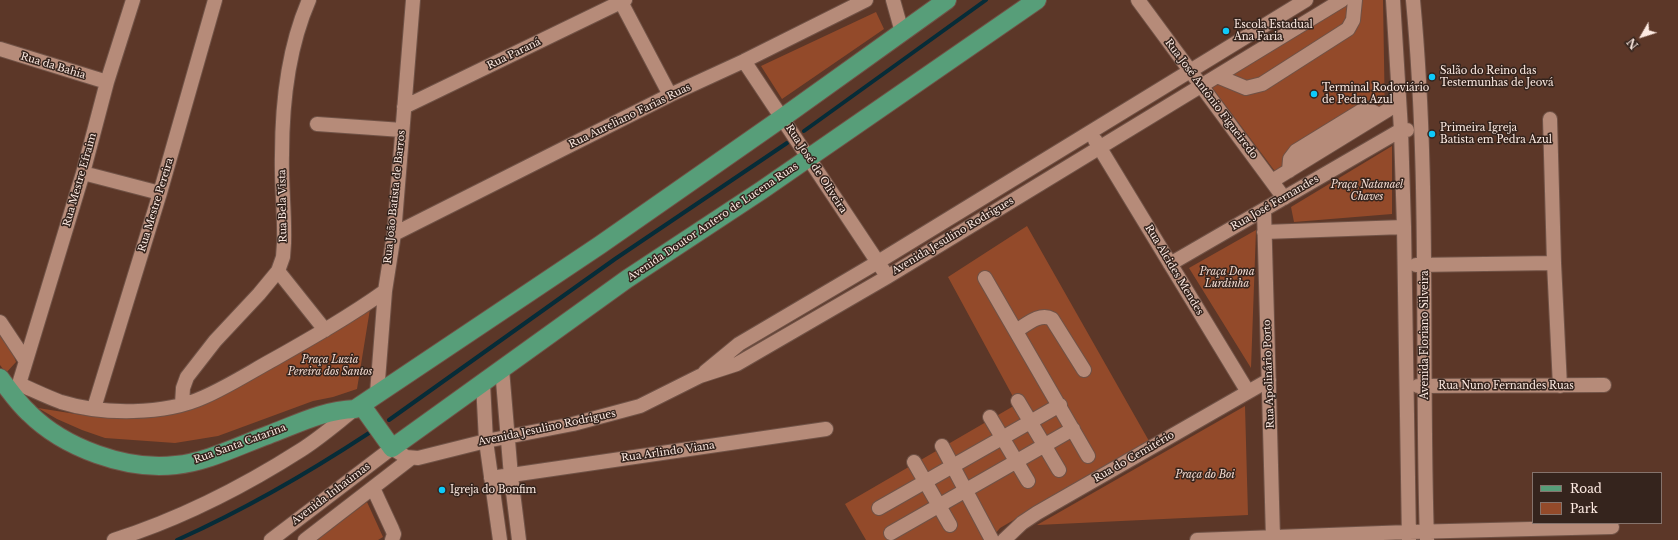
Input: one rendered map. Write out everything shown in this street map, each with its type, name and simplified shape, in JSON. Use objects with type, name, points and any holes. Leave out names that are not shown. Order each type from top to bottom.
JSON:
[{"type":"main road","points":[[392,448],[358,408],[377,393],[600,246],[947,0]]},
{"type":"main road","name":"Avenida Doutor Antero de Lucena Ruas","points":[[392,448],[627,279],[762,190],[1037,0]]},
{"type":"main road","name":"Rua Santa Catarina","points":[[0,378],[16,390],[29,414],[43,426],[81,448],[107,458],[131,463],[153,465],[176,465],[201,460],[309,418],[341,410],[358,408]]},
{"type":"street","name":"Rua Mestre Efraim","points":[[16,390],[83,173],[107,82],[133,0]]},
{"type":"street","name":"Rua Mestre Pereira","points":[[94,408],[160,193],[215,0]]},
{"type":"street","name":"Rua Bela Vista","points":[[182,404],[183,388],[187,377],[194,367],[215,341],[259,294],[278,271],[284,243],[282,156],[283,121],[289,63],[294,41],[309,0]]},
{"type":"street","name":"Rua João Batista de Barros","points":[[377,393],[385,291],[394,234],[413,0]]},
{"type":"street","name":"Rua Aureliano Farias Ruas","points":[[394,234],[670,95],[744,61],[866,0]]},
{"type":"street","points":[[893,0],[902,32]]},
{"type":"street","name":"Rua José Antônio Figueiredo","points":[[1138,0],[1284,198]]},
{"type":"street","points":[[1190,70],[1306,0]]},
{"type":"street","points":[[1202,86],[1342,0]]},
{"type":"street","points":[[1218,76],[1246,88],[1262,84],[1348,29],[1353,20],[1355,0]]},
{"type":"street","name":"Avenida Floriano Silveira","points":[[1393,0],[1401,130],[1404,227],[1409,536]]},
{"type":"street","name":"Avenida Floriano Silveira","points":[[1413,0],[1421,130],[1425,265],[1427,536]]},
{"type":"street","points":[[623,1],[670,95]]},
{"type":"street","name":"Rua Paraná","points":[[404,107],[623,1]]},
{"type":"street","points":[[1394,14],[1414,14]]},
{"type":"street","name":"Rua da Bahia","points":[[0,49],[107,82]]},
{"type":"street","name":"Rua José de Oliveira","points":[[744,61],[888,277]]},
{"type":"street","name":"Avenida Jesulino Rodrigues","points":[[700,376],[739,344],[878,262],[1190,70]]},
{"type":"street","name":"Avenida Jesulino Rodrigues","points":[[410,458],[573,424],[620,412],[653,400],[700,376],[743,361],[888,277],[1099,147],[1202,86]]},
{"type":"street","points":[[1272,181],[1289,171],[1290,159],[1296,151],[1357,113],[1366,108],[1379,115],[1399,103]]},
{"type":"street","points":[[1550,119],[1554,264],[1560,386]]},
{"type":"street","points":[[317,124],[402,130]]},
{"type":"street","points":[[1401,130],[1421,130]]},
{"type":"street","name":"Rua José Fernandes","points":[[1170,264],[1401,130]]},
{"type":"street","name":"Rua Alcides Mendes","points":[[1090,132],[1248,392]]},
{"type":"street","points":[[83,173],[160,193]]},
{"type":"street","name":"Rua Apolinário Porto","points":[[1264,210],[1273,538]]},
{"type":"street","points":[[1264,232],[1404,227]]},
{"type":"street","points":[[1404,265],[1554,264]]},
{"type":"street","points":[[278,271],[325,330]]},
{"type":"street","points":[[985,278],[1060,405],[1088,456]]},
{"type":"street","points":[[16,390],[62,402],[94,408],[144,410],[182,404],[204,398],[217,391],[325,330],[360,309],[385,291]]},
{"type":"street","points":[[1016,331],[1041,317],[1047,316],[1052,319],[1084,370]]},
{"type":"street","points":[[0,322],[26,360]]},
{"type":"street","points":[[502,369],[510,476],[519,540]]},
{"type":"street","name":"Rua do Cemitério","points":[[1004,540],[1022,523],[1037,512],[1269,380]]},
{"type":"street","points":[[483,383],[486,441],[500,540]]},
{"type":"street","name":"Rua Nuno Fernandes Ruas","points":[[1407,385],[1426,387],[1604,385]]},
{"type":"street","points":[[1018,401],[1059,470]]},
{"type":"street","points":[[879,508],[1060,405]]},
{"type":"street","points":[[114,540],[175,517],[222,495],[302,449],[358,408]]},
{"type":"street","points":[[990,417],[1028,480]]},
{"type":"street","name":"Rua Arlindo Viana","points":[[491,478],[826,429]]},
{"type":"street","points":[[891,533],[1073,429]]},
{"type":"street","points":[[942,446],[992,540]]},
{"type":"street","points":[[392,448],[398,454],[410,458]]},
{"type":"street","name":"Avenida Inhaúmas","points":[[270,540],[392,448]]},
{"type":"street","name":"Avenida Inhaúmas","points":[[305,540],[410,458]]},
{"type":"street","points":[[914,462],[950,525]]},
{"type":"street","points":[[373,488],[394,534],[392,540]]},
{"type":"street","points":[[1197,540],[1427,536],[1612,528]]},
{"type":"green space","name":"Praça Natanael Chaves","points":[[1355,0],[1383,0],[1385,119],[1283,182],[1211,86]]},
{"type":"green space","points":[[876,12],[884,29],[782,99],[761,66]]},
{"type":"green space","name":"Praça Natanael Chaves","points":[[1392,146],[1392,214],[1294,222],[1291,207]]},
{"type":"green space","points":[[1027,226],[1149,441],[1000,528],[990,540],[866,540],[845,504],[1017,404],[948,277]]},
{"type":"green space","name":"Praça Dona Lurdinha","points":[[1256,230],[1251,368],[1189,268]]},
{"type":"green space","name":"Praça Luzia Pereira dos Santos","points":[[370,309],[357,389],[333,397],[313,401],[218,436],[175,443],[105,438],[57,419],[38,408],[82,415],[137,419],[173,412]]},
{"type":"green space","points":[[0,332],[10,346],[16,362],[6,373],[0,365]]},
{"type":"green space","name":"Praça do Boi","points":[[1245,406],[1248,515],[1037,525]]},
{"type":"green space","points":[[367,502],[383,537],[378,540],[317,540]]},
{"type":"waterway","points":[[804,131],[986,0]]},
{"type":"waterway","points":[[389,420],[615,259],[787,143]]},
{"type":"waterway","points":[[177,540],[227,516],[275,490],[369,433]]},
{"type":"place","name":"Escola Estadual Ana Faria","points":[[1226,31]]},
{"type":"place","name":"Salão do Reino das Testemunhas de Jeová","points":[[1432,77]]},
{"type":"place","name":"Terminal Rodoviário de Pedra Azul","points":[[1314,94]]},
{"type":"place","name":"Primeira Igreja Batista em Pedra Azul","points":[[1432,134]]},
{"type":"place","name":"Igreja do Bonfim","points":[[442,490]]}]
